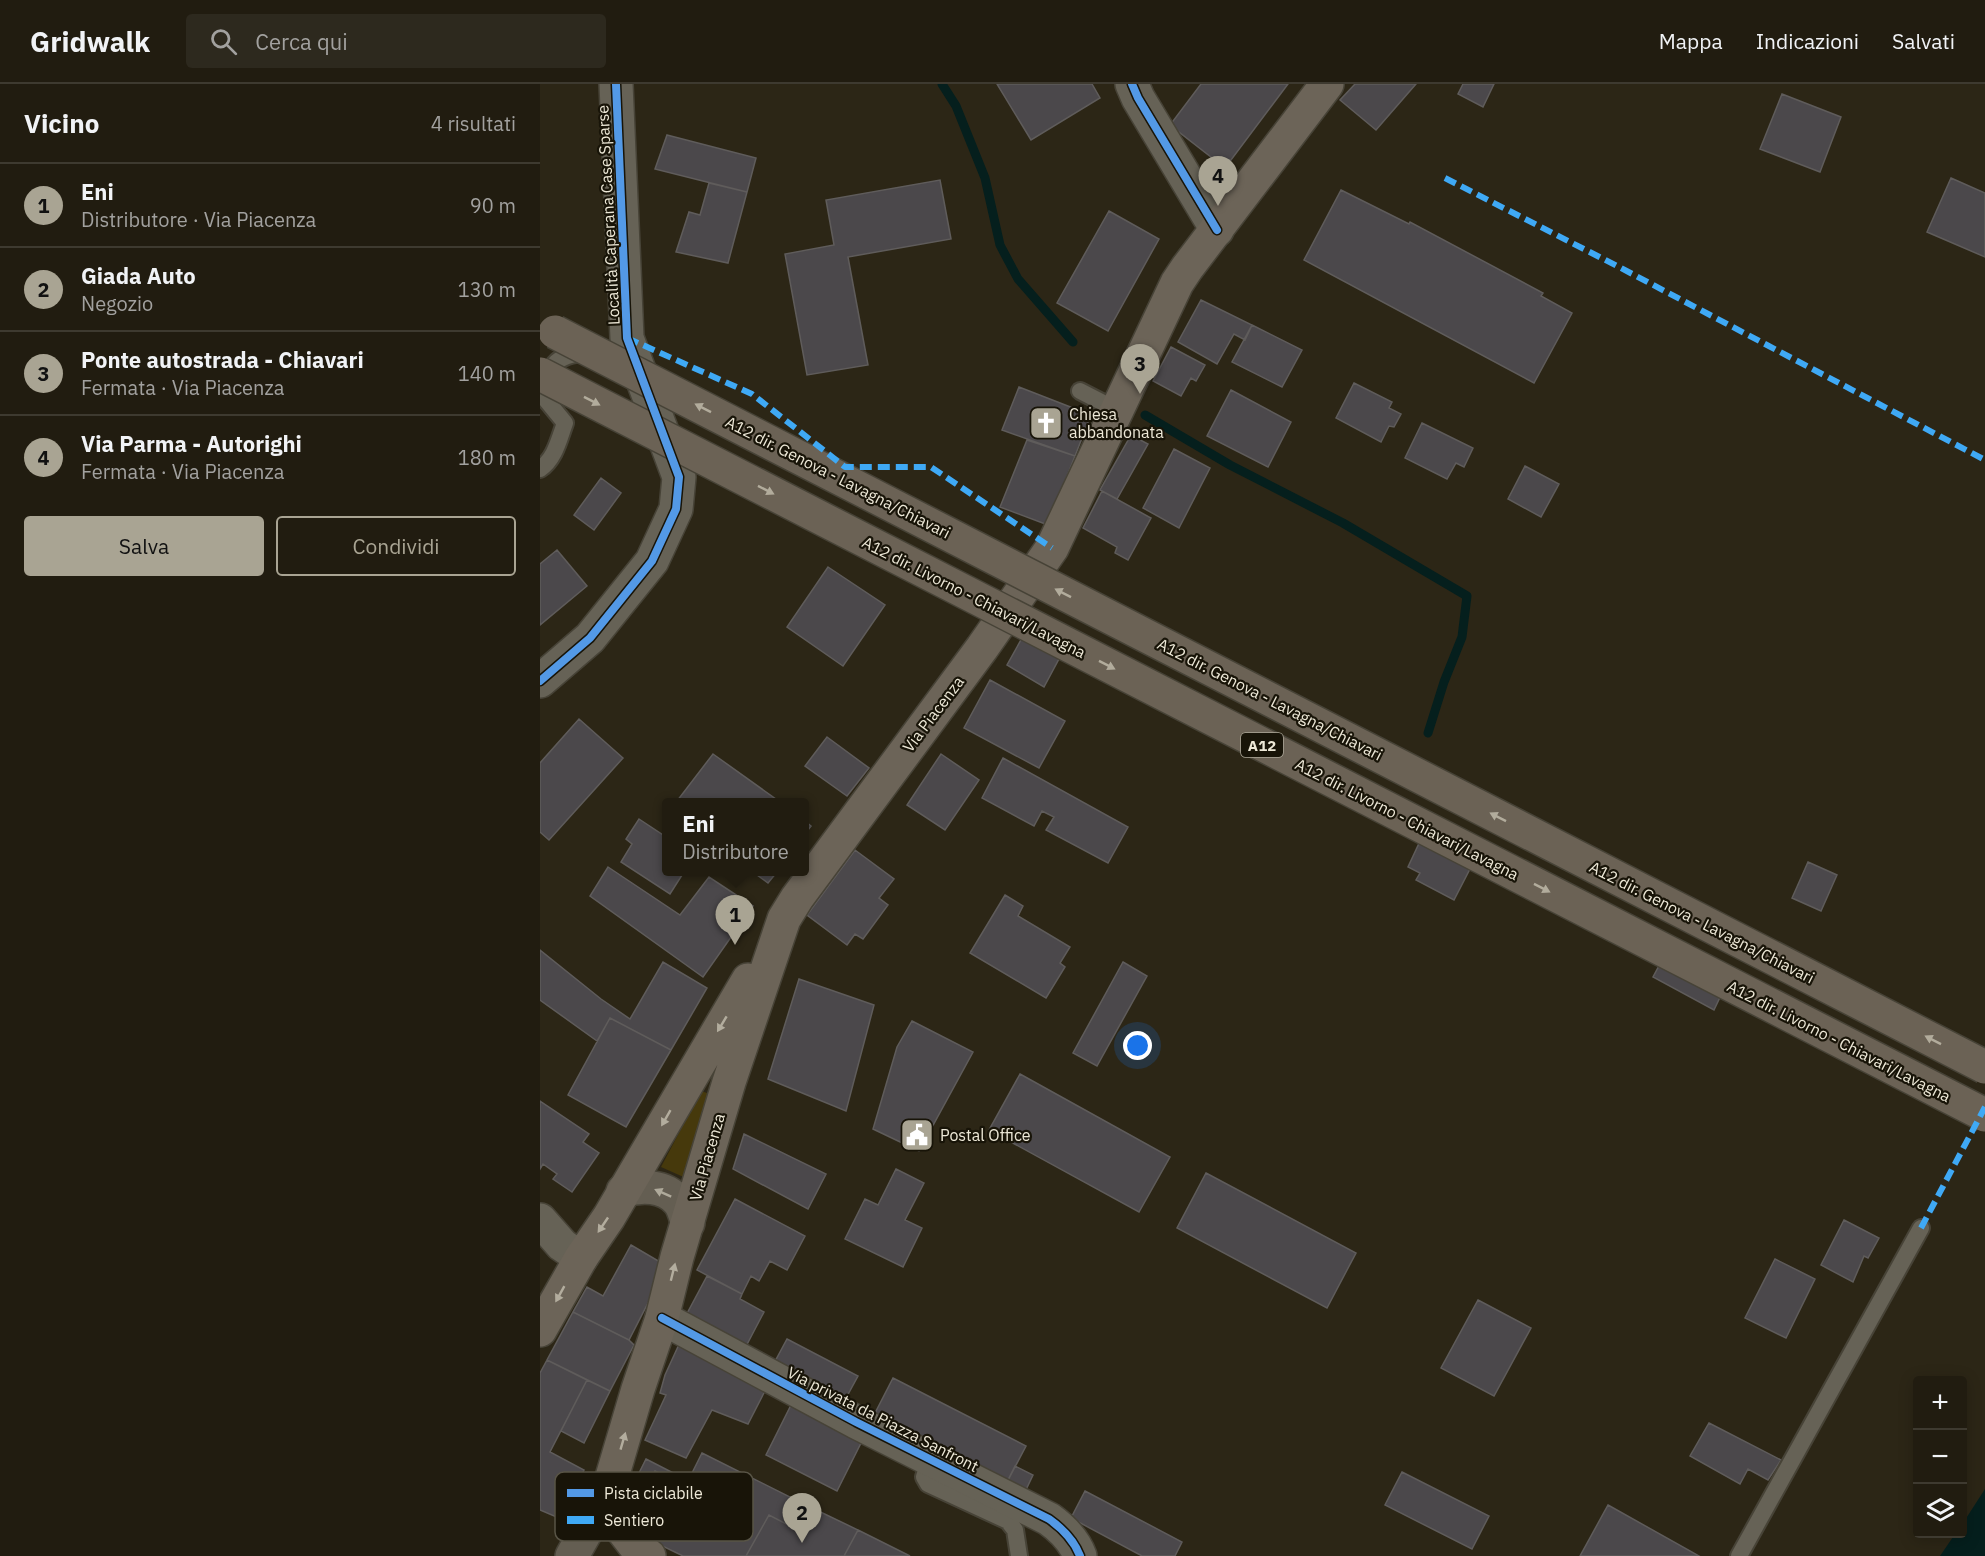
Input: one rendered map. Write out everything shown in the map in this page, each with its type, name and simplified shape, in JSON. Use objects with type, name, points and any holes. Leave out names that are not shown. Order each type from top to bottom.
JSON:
[{"type":"highway","name":"A12 dir. Genova - Lavagna/Chiavari","points":[[555,332],[1985,1067]]},
{"type":"highway","name":"A12 dir. Livorno - Chiavari/Lavagna","points":[[540,374],[1985,1116]]},
{"type":"main road","name":"Via Piacenza","points":[[613,1472],[662,1318],[729,1082],[784,919],[797,898],[982,648],[1052,548],[1177,283],[1327,84]]},
{"type":"main road","points":[[540,1330],[784,919]]},
{"type":"main road","points":[[623,1191],[637,1186],[662,1190],[679,1201],[688,1223]]},
{"type":"main road","points":[[572,1556],[580,1541]]},
{"type":"main road","points":[[631,1541],[649,1556]]},
{"type":"street","name":"Località Caperana Case Sparse","points":[[540,681],[590,638],[645,570],[652,561],[676,509],[679,477],[627,338],[616,84]]},
{"type":"street","points":[[1132,84],[1138,98],[1217,230]]},
{"type":"street","points":[[696,1067],[729,1082]]},
{"type":"street","points":[[540,1221],[562,1245],[581,1258]]},
{"type":"street","name":"Via privata da Piazza Sanfront","points":[[662,1318],[1049,1520],[1064,1530],[1080,1556]]},
{"type":"lane","points":[[540,469],[548,464],[565,423],[547,401],[551,367],[560,357],[570,354],[610,348],[630,349]]},
{"type":"lane","points":[[1080,391],[1117,410]]},
{"type":"lane","points":[[1739,1556],[1921,1228]]},
{"type":"lane","points":[[930,1459],[924,1477],[928,1484],[1008,1521],[1015,1530],[1019,1556]]},
{"type":"shaded area","points":[[701,1091],[710,1094],[688,1179],[661,1167]]},
{"type":"water","points":[[1985,1489],[1985,1556],[1940,1556],[1952,1538],[1967,1538],[1967,1517]]},
{"type":"building","points":[[997,84],[1092,84],[1100,98],[1031,140]]},
{"type":"building","points":[[1201,84],[1288,84],[1225,168],[1170,125]]},
{"type":"building","points":[[1355,84],[1416,84],[1376,130],[1340,100]]},
{"type":"building","points":[[1463,84],[1494,84],[1483,107],[1458,94]]},
{"type":"building","points":[[1782,94],[1841,117],[1820,172],[1760,149]]},
{"type":"building","points":[[667,135],[756,158],[747,192],[655,169]]},
{"type":"building","points":[[1951,178],[1985,193],[1985,257],[1927,232]]},
{"type":"building","points":[[940,180],[951,239],[848,257],[868,365],[807,375],[785,254],[834,245],[826,200]]},
{"type":"building","points":[[709,183],[747,192],[728,263],[676,252],[689,212],[700,215]]},
{"type":"building","points":[[1341,190],[1409,224],[1410,222],[1543,293],[1541,296],[1572,313],[1534,383],[1304,260]]},
{"type":"building","points":[[1109,211],[1159,239],[1108,331],[1057,303]]},
{"type":"building","points":[[1201,300],[1252,325],[1245,340],[1234,334],[1217,364],[1178,342]]},
{"type":"building","points":[[1252,325],[1302,350],[1282,387],[1232,362]]},
{"type":"building","points":[[1171,347],[1205,365],[1196,381],[1191,378],[1181,396],[1153,381]]},
{"type":"building","points":[[1354,383],[1392,402],[1389,408],[1401,414],[1394,427],[1389,426],[1381,442],[1336,418]]},
{"type":"building","name":"Chiesa abbandonata","points":[[1019,387],[1091,415],[1075,456],[1002,430]]},
{"type":"building","points":[[1231,390],[1291,422],[1268,467],[1207,436]]},
{"type":"building","points":[[1422,423],[1473,448],[1464,467],[1456,463],[1447,479],[1405,458]]},
{"type":"building","points":[[1131,435],[1148,444],[1117,499],[1100,490]]},
{"type":"building","points":[[1027,440],[1075,456],[1048,525],[1000,507]]},
{"type":"building","points":[[1174,449],[1210,468],[1179,528],[1143,508]]},
{"type":"building","points":[[1525,466],[1559,484],[1541,517],[1508,499]]},
{"type":"building","points":[[601,478],[621,493],[594,530],[574,515]]},
{"type":"building","points":[[1102,491],[1151,518],[1128,560],[1115,553],[1117,547],[1083,528]]},
{"type":"building","points":[[557,550],[587,586],[540,625],[540,564]]},
{"type":"building","points":[[828,567],[885,605],[843,666],[787,627]]},
{"type":"building","points":[[1022,638],[1060,657],[1044,687],[1007,665]]},
{"type":"building","points":[[990,680],[1065,721],[1039,768],[964,728]]},
{"type":"building","points":[[579,719],[623,758],[549,840],[540,832],[540,763]]},
{"type":"building","points":[[827,737],[869,768],[847,796],[805,766]]},
{"type":"building","points":[[713,754],[774,798],[679,798]]},
{"type":"building","points":[[941,754],[979,780],[945,830],[907,805]]},
{"type":"building","points":[[1003,758],[1128,827],[1108,863],[1046,830],[1054,817],[1042,811],[1034,826],[982,798]]},
{"type":"building","points":[[639,819],[662,834],[662,876],[681,876],[670,894],[621,862],[632,844],[626,839]]},
{"type":"building","points":[[1421,839],[1472,865],[1454,900],[1416,880],[1420,873],[1408,867]]},
{"type":"building","points":[[855,850],[894,879],[879,898],[888,905],[863,939],[855,934],[847,945],[807,915]]},
{"type":"building","points":[[1808,862],[1837,875],[1821,911],[1792,898]]},
{"type":"building","points":[[608,867],[680,915],[709,877],[753,906],[703,977],[590,896]]},
{"type":"building","points":[[758,876],[774,876],[768,883]]},
{"type":"building","points":[[1005,895],[1023,906],[1018,916],[1070,947],[1060,963],[1065,967],[1046,998],[970,953]]},
{"type":"building","points":[[540,950],[630,1019],[663,962],[707,988],[671,1050],[610,1018],[597,1041],[540,1000]]},
{"type":"building","points":[[1123,962],[1147,976],[1097,1066],[1073,1053]]},
{"type":"building","points":[[1661,962],[1722,993],[1714,1010],[1653,977]]},
{"type":"building","points":[[799,979],[874,1005],[846,1111],[768,1079]]},
{"type":"building","points":[[610,1018],[671,1050],[626,1127],[568,1095]]},
{"type":"building","points":[[912,1021],[973,1052],[919,1151],[873,1129],[897,1047]]},
{"type":"building","points":[[1020,1074],[1170,1157],[1139,1212],[989,1130]]},
{"type":"building","points":[[540,1101],[589,1134],[583,1142],[599,1153],[572,1192],[553,1179],[557,1174],[543,1164],[540,1169]]},
{"type":"building","points":[[744,1134],[826,1174],[808,1209],[733,1169]]},
{"type":"building","points":[[896,1169],[924,1183],[905,1220],[922,1228],[903,1267],[845,1239],[865,1199],[878,1205]]},
{"type":"building","points":[[1206,1173],[1356,1253],[1327,1308],[1177,1228]]},
{"type":"building","points":[[735,1199],[805,1236],[787,1270],[770,1261],[759,1281],[751,1276],[742,1294],[697,1270]]},
{"type":"building","points":[[1844,1220],[1879,1238],[1868,1258],[1864,1256],[1853,1282],[1821,1265]]},
{"type":"building","points":[[631,1245],[667,1266],[629,1340],[573,1312],[587,1287],[603,1296]]},
{"type":"building","points":[[1775,1259],[1815,1279],[1786,1338],[1745,1318]]},
{"type":"building","points":[[707,1276],[742,1294],[740,1299],[764,1312],[743,1352],[683,1321]]},
{"type":"building","points":[[1478,1300],[1531,1328],[1494,1396],[1441,1368]]},
{"type":"building","points":[[573,1312],[629,1340],[634,1345],[610,1391],[547,1360]]},
{"type":"building","points":[[787,1339],[858,1376],[846,1398],[820,1384],[816,1391],[772,1367]]},
{"type":"building","points":[[681,1340],[768,1385],[748,1424],[712,1410],[686,1458],[645,1440],[666,1395],[660,1393],[665,1375]]},
{"type":"building","points":[[547,1360],[587,1380],[550,1452],[584,1470],[583,1472],[555,1472],[555,1516],[540,1510],[540,1373]]},
{"type":"building","points":[[893,1378],[1026,1446],[1005,1486],[872,1419]]},
{"type":"building","points":[[587,1380],[610,1391],[584,1443],[561,1431]]},
{"type":"building","points":[[791,1405],[862,1441],[837,1491],[766,1455]]},
{"type":"building","points":[[1709,1423],[1781,1460],[1768,1480],[1748,1469],[1740,1484],[1690,1456]]},
{"type":"building","points":[[702,1453],[740,1472],[692,1472]]},
{"type":"building","points":[[646,1459],[671,1472],[655,1471],[640,1472]]},
{"type":"building","points":[[1015,1466],[1033,1475],[1023,1496],[1005,1486]]},
{"type":"building","points":[[1402,1472],[1489,1516],[1472,1549],[1385,1505]]},
{"type":"building","points":[[753,1478],[808,1506],[796,1529],[769,1515],[746,1556],[683,1556],[652,1541],[753,1541]]},
{"type":"building","points":[[1085,1491],[1182,1542],[1175,1556],[1142,1556],[1071,1518]]},
{"type":"building","points":[[1608,1505],[1699,1556],[1580,1556]]},
{"type":"building","points":[[808,1506],[858,1530],[844,1556],[746,1556],[769,1515],[796,1529]]},
{"type":"building","points":[[858,1530],[910,1556],[844,1556]]},
{"type":"waterway","points":[[942,84],[956,106],[985,178],[1000,245],[1018,279],[1073,342]]},
{"type":"waterway","points":[[1145,415],[1230,465],[1343,523],[1467,596],[1462,637],[1444,682],[1428,733]]},
{"type":"marked path","points":[[1445,178],[1985,460]]},
{"type":"marked path","points":[[627,338],[752,394],[845,467],[931,467],[1052,548]]},
{"type":"marked path","points":[[1921,1228],[1985,1107]]},
{"type":"cycle path","points":[[540,681],[590,638],[652,561],[676,509],[679,477],[627,338],[616,84]]},
{"type":"cycle path","points":[[1132,84],[1138,98],[1217,230]]},
{"type":"cycle path","points":[[662,1318],[856,1422],[1049,1519],[1068,1535],[1080,1556]]},
{"type":"place","name":"Via Parma - Autorighi","points":[[1218,206]]},
{"type":"place","name":"Ponte autostrada - Chiavari","points":[[1140,394]]},
{"type":"place","name":"Chiesa abbandonata","points":[[1046,423]]},
{"type":"place","name":"Eni","points":[[735,945]]},
{"type":"place","name":"Postal Office","points":[[917,1135]]},
{"type":"place","name":"Giada Auto","points":[[802,1543]]}]
